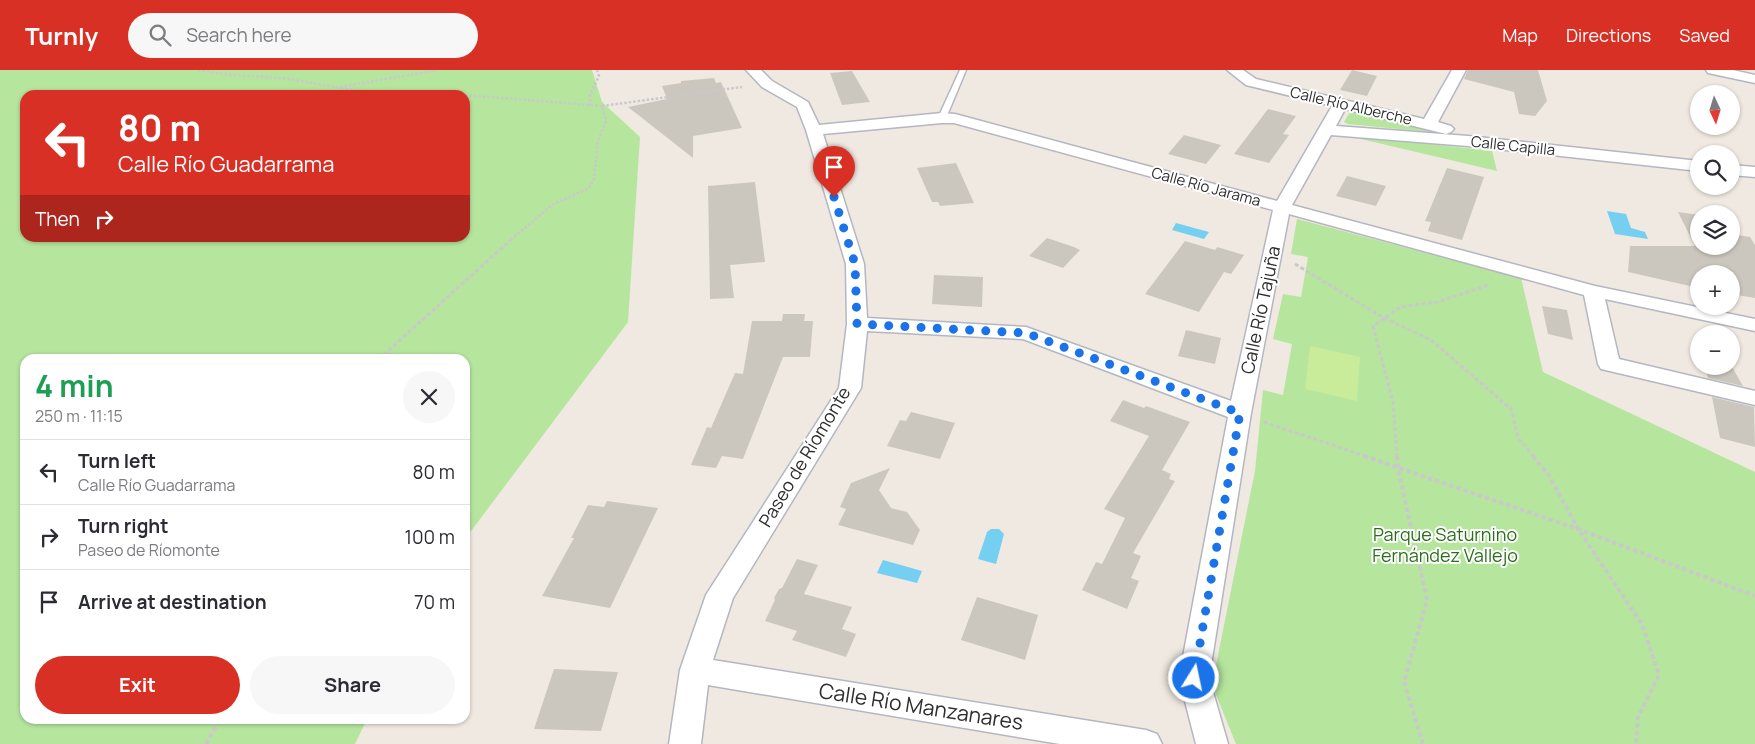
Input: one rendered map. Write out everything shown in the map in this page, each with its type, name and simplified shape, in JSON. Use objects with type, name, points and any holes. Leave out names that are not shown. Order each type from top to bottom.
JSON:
[{"type":"street","name":"Calle Río Alberche","points":[[1234,70],[1251,82],[1429,124],[1453,131],[1468,141]]},
{"type":"street","points":[[1429,124],[1459,70]]},
{"type":"street","points":[[1713,70],[1755,79]]},
{"type":"street","name":"Paseo de Ríomonte","points":[[685,744],[695,670],[720,596],[850,388],[857,324],[855,264],[814,130],[803,105],[760,77]]},
{"type":"street","name":"Calle Río Tajuña","points":[[1212,744],[1194,678],[1240,413],[1282,207],[1341,104]]},
{"type":"street","name":"Calle Río Jarama","points":[[814,130],[942,118],[955,119],[1593,291],[1755,325]]},
{"type":"street","name":"Calle Capilla","points":[[1327,130],[1468,141],[1690,165]]},
{"type":"street","points":[[1740,171],[1755,172]]},
{"type":"street","points":[[1593,291],[1609,364],[1755,398]]},
{"type":"street","points":[[857,324],[1026,333],[1240,413]]},
{"type":"street","name":"Calle Río Manzanares","points":[[695,670],[1146,744]]},
{"type":"lane","points":[[942,118],[963,70]]},
{"type":"path","points":[[198,70],[230,75],[283,78],[352,90]]},
{"type":"path","points":[[336,88],[438,70]]},
{"type":"path","points":[[590,106],[590,95],[599,76],[596,70]]},
{"type":"path","points":[[470,95],[602,106],[760,77]]},
{"type":"path","points":[[384,354],[535,218],[552,205],[589,188],[594,178],[598,141],[606,121],[602,106]]},
{"type":"path","points":[[1273,251],[1384,318],[1431,340],[1511,409],[1518,438],[1550,477],[1578,529],[1642,624],[1659,675],[1638,717],[1636,744]]},
{"type":"path","points":[[1423,744],[1404,682],[1428,600],[1398,468],[1393,402],[1373,326],[1400,307],[1438,302],[1525,272]]},
{"type":"path","points":[[1240,413],[1578,529],[1755,596]]},
{"type":"path","points":[[206,744],[217,724]]},
{"type":"green space","points":[[0,70],[592,70],[602,102],[640,137],[628,322],[470,532],[470,354],[20,354],[20,724],[365,724],[355,744],[0,744]]},
{"type":"green space","points":[[1350,112],[1437,130],[1440,133],[1348,124],[1344,122]]},
{"type":"green space","points":[[1340,134],[1492,151],[1497,171]]},
{"type":"green space","name":"Parque Saturnino Fernández Vallejo","points":[[1297,219],[1521,278],[1543,372],[1755,472],[1755,744],[1236,744],[1212,685],[1255,471],[1263,390],[1283,395],[1292,344],[1273,339],[1283,294],[1301,297],[1308,257],[1291,254]]},
{"type":"green space","points":[[1310,346],[1360,357],[1357,401],[1305,389]]},
{"type":"water","points":[[1607,211],[1626,214],[1631,228],[1645,232],[1648,239],[1615,234]]},
{"type":"water","points":[[1176,223],[1209,232],[1204,239],[1172,230]]},
{"type":"water","points":[[991,529],[999,529],[1004,534],[996,564],[978,559],[987,532]]},
{"type":"water","points":[[883,560],[922,571],[917,583],[877,573]]},
{"type":"building","points":[[1352,70],[1377,76],[1367,96],[1340,90]]},
{"type":"building","points":[[1468,70],[1538,70],[1547,101],[1535,116],[1519,114],[1514,92],[1464,79]]},
{"type":"building","points":[[852,71],[870,102],[842,105],[830,73]]},
{"type":"building","points":[[714,78],[716,83],[721,82],[742,128],[693,136],[693,158],[628,107],[667,99],[662,86],[681,83],[681,81]]},
{"type":"building","points":[[1268,109],[1296,116],[1283,134],[1289,135],[1269,163],[1234,154]]},
{"type":"building","points":[[1184,135],[1221,145],[1206,164],[1168,154]]},
{"type":"building","points":[[956,163],[974,203],[940,206],[938,202],[932,202],[917,168]]},
{"type":"building","points":[[1447,168],[1484,177],[1462,240],[1428,231],[1431,222],[1425,221]]},
{"type":"building","points":[[1347,176],[1386,186],[1376,206],[1336,196]]},
{"type":"building","points":[[755,182],[765,262],[730,265],[734,298],[710,299],[708,186]]},
{"type":"building","points":[[1678,212],[1690,214],[1690,236]]},
{"type":"building","points":[[1740,235],[1750,237],[1755,245],[1755,298],[1740,296],[1740,265],[1690,265],[1690,286],[1628,272],[1630,246],[1690,246],[1690,255],[1740,255]]},
{"type":"building","points":[[1047,238],[1080,250],[1063,268],[1029,256]]},
{"type":"building","points":[[1185,241],[1215,250],[1217,247],[1244,255],[1231,274],[1224,272],[1199,312],[1145,294]]},
{"type":"building","points":[[934,275],[983,277],[982,307],[932,304]]},
{"type":"building","points":[[1542,306],[1567,310],[1573,340],[1548,334]]},
{"type":"building","points":[[783,314],[805,314],[804,321],[813,321],[810,357],[783,357],[743,459],[722,456],[716,468],[691,465],[707,427],[711,428],[735,373],[743,374],[752,321],[782,321]]},
{"type":"building","points":[[1186,330],[1221,338],[1215,364],[1178,356]]},
{"type":"building","points":[[1707,375],[1737,375],[1743,386],[1708,378]]},
{"type":"building","points":[[1712,397],[1754,407],[1755,447],[1720,438]]},
{"type":"building","points":[[1123,400],[1190,422],[1162,470],[1171,474],[1169,479],[1175,481],[1133,553],[1141,556],[1131,578],[1139,581],[1127,609],[1082,590],[1096,562],[1102,564],[1125,518],[1104,509],[1149,436],[1110,421]]},
{"type":"building","points":[[911,412],[955,423],[940,459],[887,446],[900,420],[906,421]]},
{"type":"building","points":[[890,468],[879,490],[891,508],[907,512],[920,530],[913,545],[838,525],[846,509],[840,507],[851,483]]},
{"type":"building","points":[[607,501],[658,508],[610,608],[542,596],[574,538],[571,538],[588,505],[604,507]]},
{"type":"building","points":[[797,559],[818,565],[804,594],[852,607],[842,629],[856,634],[846,657],[792,640],[797,631],[765,621],[775,600],[774,598],[779,589],[782,588]]},
{"type":"building","points":[[977,597],[1038,615],[1025,660],[961,640]]},
{"type":"building","points":[[554,669],[618,672],[601,731],[534,729]]},
{"type":"route","points":[[834,197],[855,264],[857,324],[1026,333],[1240,413],[1194,678]]}]
